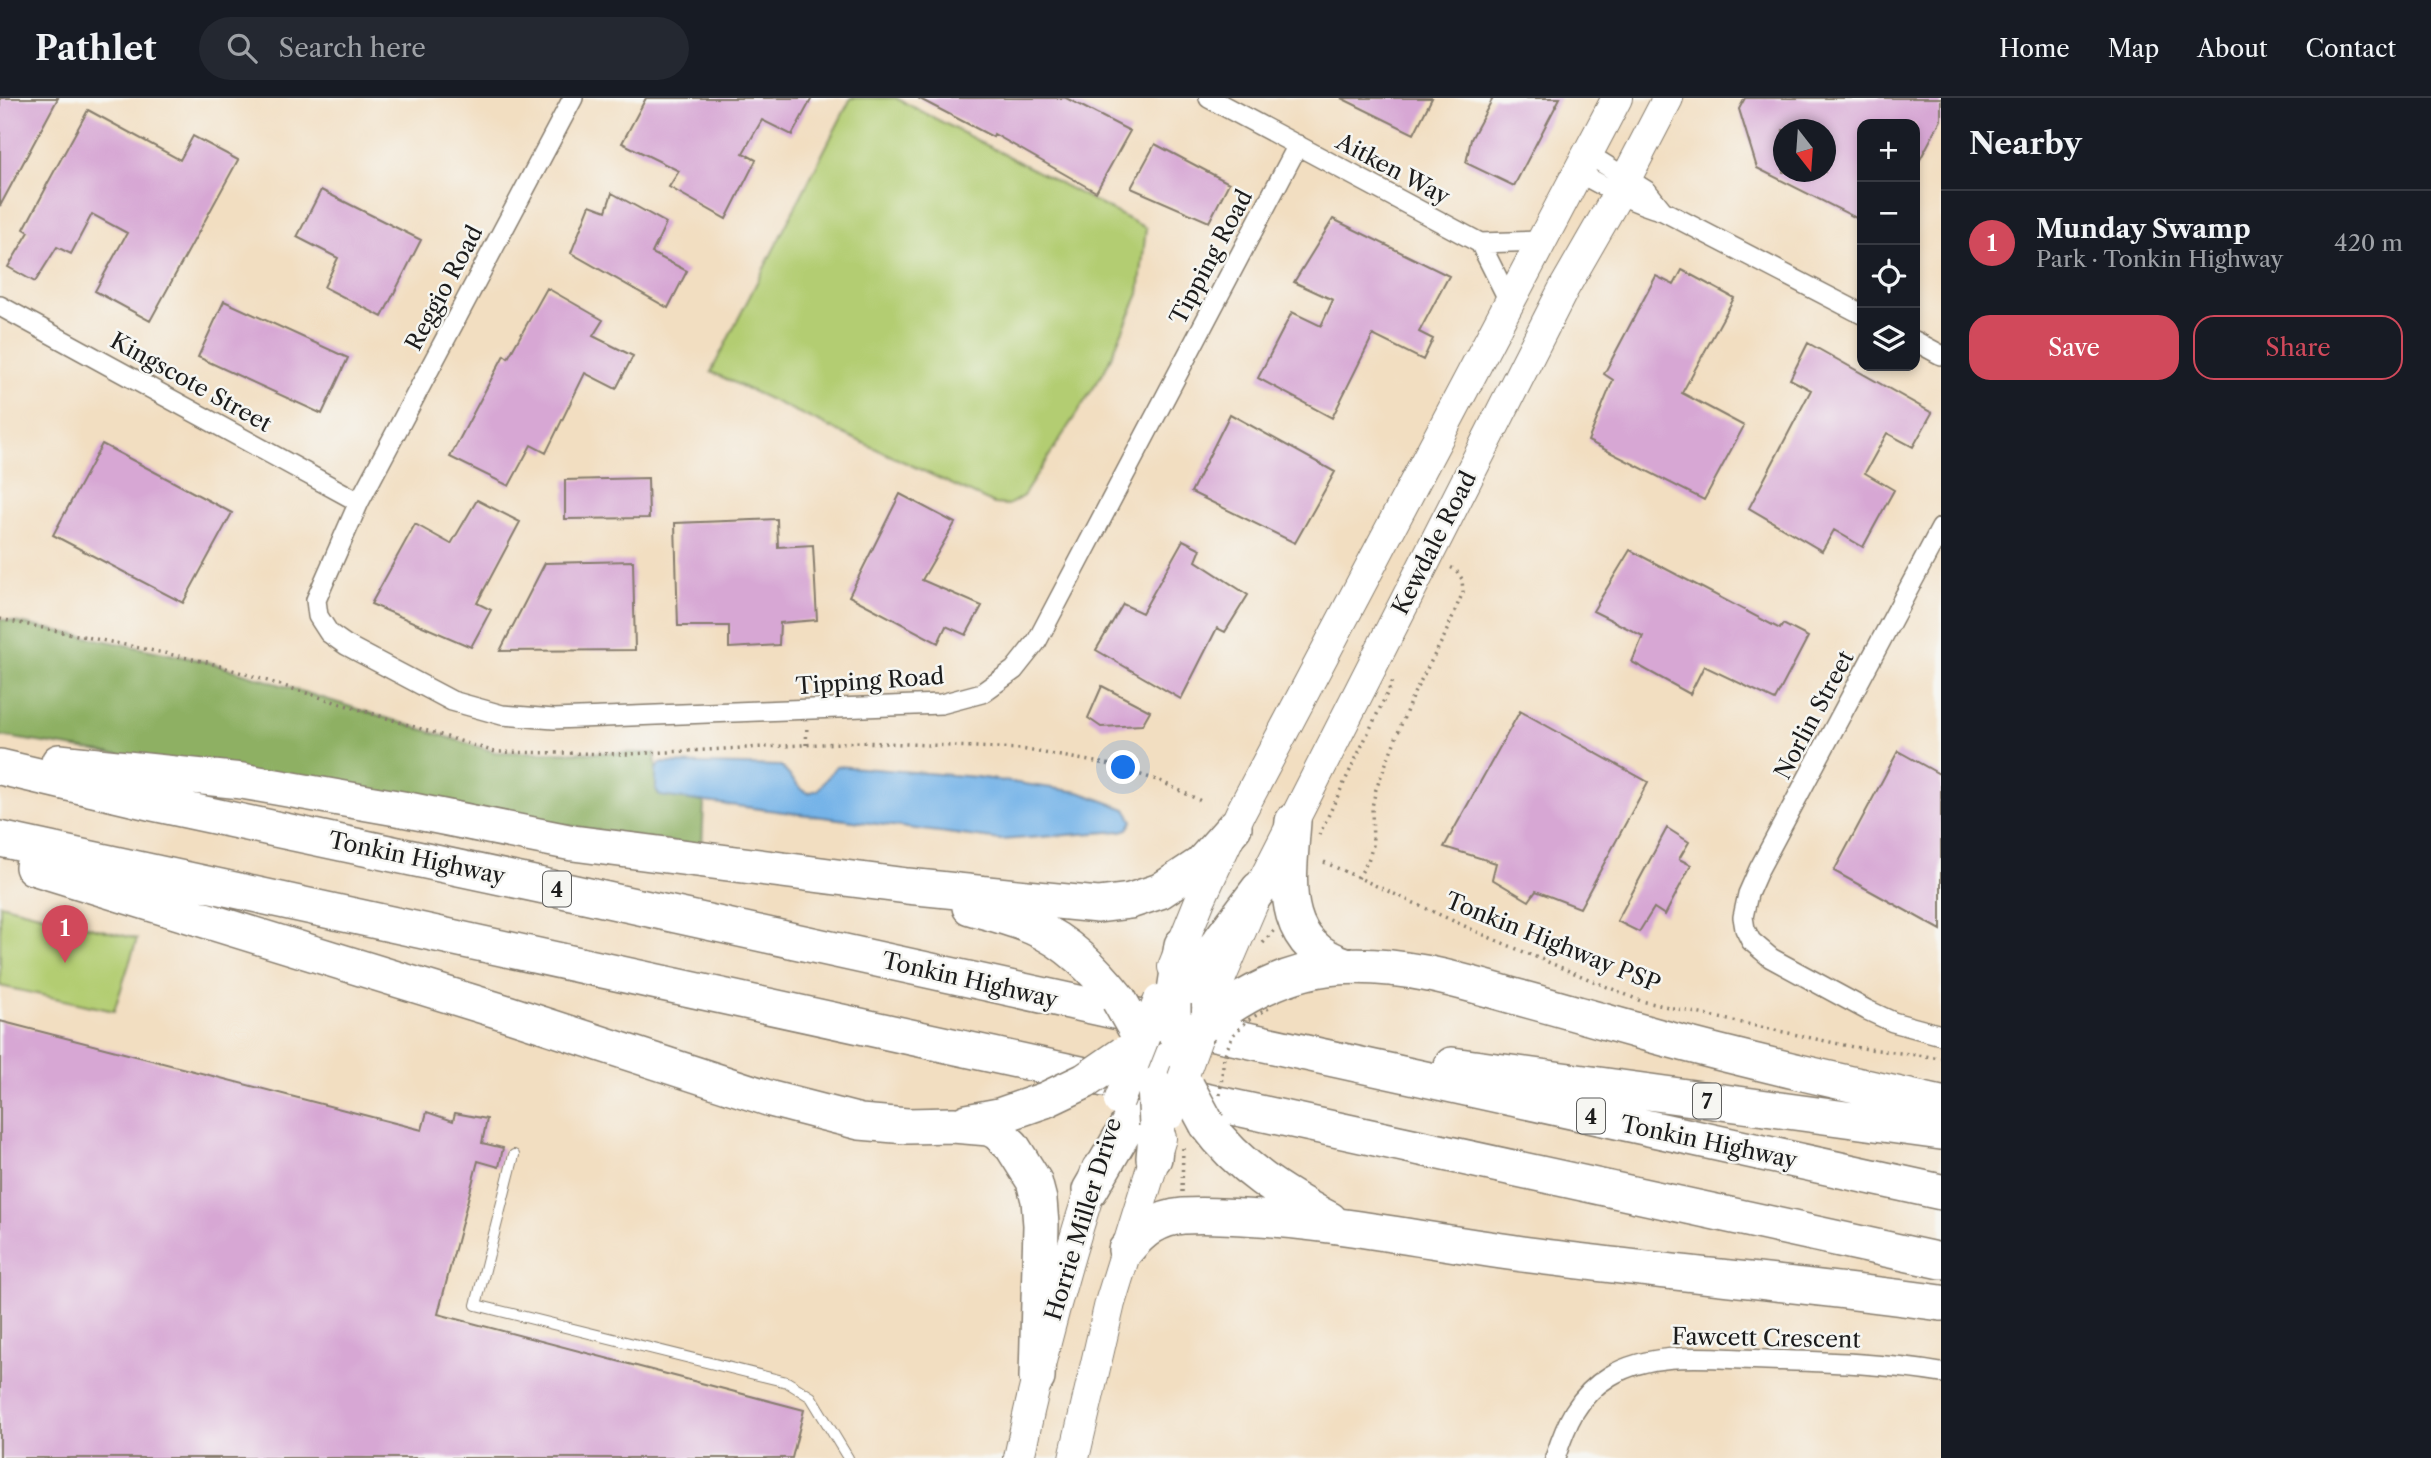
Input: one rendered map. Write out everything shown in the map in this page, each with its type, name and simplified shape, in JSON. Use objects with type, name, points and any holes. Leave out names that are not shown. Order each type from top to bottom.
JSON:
[{"type":"highway","points":[[0,756],[242,781],[573,843],[907,886],[1077,904],[1098,905],[1130,901],[1160,891],[1201,864],[1234,827]]},
{"type":"highway","name":"Tonkin Highway","points":[[0,767],[153,803],[511,879],[1198,1003],[1941,1192]]},
{"type":"highway","points":[[1305,830],[1288,891],[1294,918],[1305,938],[1319,953],[1348,966]]},
{"type":"highway","points":[[0,839],[1941,1261]]},
{"type":"highway","points":[[0,856],[510,1014],[771,1099],[860,1122],[907,1126],[976,1126],[997,1132],[1012,1146],[1034,1181],[1039,1200],[1041,1225],[1037,1378]]},
{"type":"highway","points":[[907,886],[1033,927],[1058,941],[1093,970],[1119,1000],[1142,1039],[1188,1087],[1160,1132],[1090,1190]]},
{"type":"highway","points":[[1160,1132],[1171,1069],[1173,1031],[1198,1003],[1259,889]]},
{"type":"highway","points":[[1182,945],[1198,1003]]},
{"type":"highway","points":[[953,1125],[999,1116],[1065,1092],[1105,1068],[1142,1039],[1198,1003],[1304,973],[1348,966],[1393,967],[1438,975],[1684,1044],[1941,1104]]},
{"type":"highway","name":"7","points":[[1198,1003],[1474,1067],[1941,1132]]},
{"type":"highway","points":[[1160,1132],[1237,1160],[1272,1187],[1342,1226]]},
{"type":"highway","points":[[1126,1250],[1152,1225],[1182,1216],[1233,1216],[1342,1226],[1529,1255],[1825,1287],[1941,1303]]},
{"type":"main road","name":"Kewdale Road","points":[[1182,945],[1234,827],[1617,98]]},
{"type":"main road","name":"Kewdale Road","points":[[1259,889],[1305,830],[1558,300],[1668,98]]},
{"type":"main road","name":"Horrie Miller Drive","points":[[1074,1458],[1110,1303],[1160,1132],[1142,1039]]},
{"type":"main road","name":"Horrie Miller Drive","points":[[1019,1458],[1037,1378],[1090,1190]]},
{"type":"street","name":"Reggio Road","points":[[359,502],[573,98]]},
{"type":"street","name":"Aitken Way","points":[[1209,98],[1480,243]]},
{"type":"street","name":"Tipping Road","points":[[359,502],[316,600],[318,616],[329,633],[346,645],[452,701],[502,715],[554,719],[898,708],[941,704],[982,693],[1014,670],[1037,641],[1298,145]]},
{"type":"street","points":[[1583,163],[1622,186],[1647,191],[1663,211],[1857,311]]},
{"type":"street","points":[[1510,303],[1480,243],[1541,241]]},
{"type":"street","name":"Kingscote Street","points":[[0,306],[359,502]]},
{"type":"street","points":[[1920,344],[1941,355]]},
{"type":"street","name":"Norlin Street","points":[[1941,528],[1759,869],[1748,894],[1743,917],[1751,942],[1771,958],[1893,1022],[1941,1035]]},
{"type":"street","name":"Fawcett Crescent","points":[[1555,1458],[1567,1421],[1592,1389],[1611,1375],[1638,1364],[1681,1358],[1777,1360],[1892,1364],[1941,1373]]},
{"type":"lane","points":[[514,1155],[476,1305],[787,1382],[811,1397],[848,1458]]},
{"type":"path","points":[[1358,878],[1373,845],[1372,807],[1376,789],[1412,696],[1444,637],[1463,592],[1462,579],[1456,570],[1448,566],[1452,557]]},
{"type":"path","points":[[1305,830],[1394,678]]},
{"type":"path","name":"Tonkin Highway PSP","points":[[1324,862],[1493,939],[1641,1001],[1853,1047],[1941,1058]]},
{"type":"path","points":[[1259,952],[1271,932],[1280,926]]},
{"type":"path","points":[[1219,1099],[1224,1056],[1233,1035],[1248,1020],[1271,1007]]},
{"type":"path","points":[[1160,1132],[1182,1196]]},
{"type":"green space","points":[[851,98],[896,98],[1146,228],[1139,294],[1105,370],[1023,496],[1008,505],[994,504],[711,372]]},
{"type":"green space","points":[[0,619],[208,662],[495,752],[655,753],[658,794],[704,802],[702,847],[0,736]]},
{"type":"green space","points":[[0,904],[137,939],[114,1011],[0,986]]},
{"type":"water","points":[[661,763],[781,766],[800,788],[808,793],[818,790],[836,766],[977,777],[1079,792],[1126,809],[1133,821],[1128,829],[1121,831],[1001,840],[660,796],[656,790],[656,769]]},
{"type":"building","points":[[0,98],[58,98],[0,206]]},
{"type":"building","points":[[646,98],[812,98],[792,135],[762,120],[743,153],[756,160],[726,219],[669,187],[679,171],[622,143]]},
{"type":"building","points":[[918,98],[1066,98],[1130,131],[1096,192],[994,134],[993,137]]},
{"type":"building","points":[[1341,98],[1432,98],[1414,134]]},
{"type":"building","points":[[1493,98],[1560,98],[1514,186],[1466,163],[1471,139]]},
{"type":"building","points":[[1745,98],[1941,98],[1941,120],[1920,160],[1920,119],[1857,119],[1857,218],[1785,182],[1836,182],[1836,119],[1773,119],[1773,176],[1757,168],[1739,109]]},
{"type":"building","points":[[88,110],[180,160],[193,136],[238,160],[150,321],[95,291],[127,233],[92,214],[71,254],[57,247],[35,282],[8,267],[29,232],[24,229]]},
{"type":"building","points":[[1155,144],[1229,183],[1209,222],[1131,188]]},
{"type":"building","points":[[321,190],[421,240],[382,317],[324,287],[338,258],[297,237]]},
{"type":"building","points":[[612,193],[666,223],[652,253],[687,271],[668,308],[571,253],[590,205],[606,211]]},
{"type":"building","points":[[1333,219],[1449,276],[1419,332],[1433,339],[1423,360],[1373,335],[1332,418],[1258,378],[1292,312],[1321,326],[1333,300],[1294,282]]},
{"type":"building","points":[[1682,270],[1734,298],[1682,393],[1744,426],[1704,500],[1588,441],[1613,380],[1604,374],[1656,276],[1674,285]]},
{"type":"building","points":[[547,288],[603,320],[593,336],[633,356],[616,389],[585,373],[546,453],[531,445],[509,486],[450,457],[504,355],[508,358]]},
{"type":"building","points":[[224,301],[348,358],[322,414],[198,357]]},
{"type":"building","points":[[1808,343],[1932,413],[1913,447],[1887,433],[1865,473],[1894,490],[1863,547],[1834,530],[1822,551],[1749,508],[1811,390],[1790,379]]},
{"type":"building","points":[[1230,414],[1335,472],[1295,543],[1191,492]]},
{"type":"building","points":[[102,444],[232,513],[183,603],[53,535]]},
{"type":"building","points":[[648,478],[649,518],[565,519],[565,480]]},
{"type":"building","points":[[900,494],[955,523],[922,580],[982,606],[966,635],[946,626],[938,643],[849,596]]},
{"type":"building","points":[[477,500],[520,522],[477,603],[491,610],[471,647],[371,604],[415,524],[451,544]]},
{"type":"building","points":[[777,519],[778,547],[813,545],[817,620],[780,623],[779,645],[729,648],[729,626],[678,626],[675,523]]},
{"type":"building","points":[[1183,540],[1201,549],[1196,561],[1248,595],[1225,632],[1217,628],[1181,699],[1096,650],[1123,604],[1142,613]]},
{"type":"building","points":[[1630,550],[1780,629],[1783,624],[1808,637],[1775,700],[1704,666],[1690,694],[1632,662],[1643,636],[1593,611]]},
{"type":"building","points":[[633,561],[635,650],[500,651],[545,563]]},
{"type":"building","points":[[1102,686],[1150,711],[1142,725],[1101,727],[1088,718]]},
{"type":"building","points":[[1520,711],[1648,782],[1580,908],[1536,891],[1529,901],[1492,879],[1496,863],[1444,847]]},
{"type":"building","points":[[1898,751],[1941,775],[1941,930],[1834,871]]},
{"type":"building","points":[[1667,828],[1689,842],[1679,859],[1691,865],[1665,915],[1654,908],[1639,932],[1617,921]]},
{"type":"building","points":[[0,1021],[422,1130],[427,1112],[453,1121],[455,1113],[487,1119],[482,1143],[503,1148],[499,1167],[478,1161],[438,1314],[804,1410],[792,1458],[0,1458]]},
{"type":"place","name":"Munday Swamp","points":[[65,963]]}]
